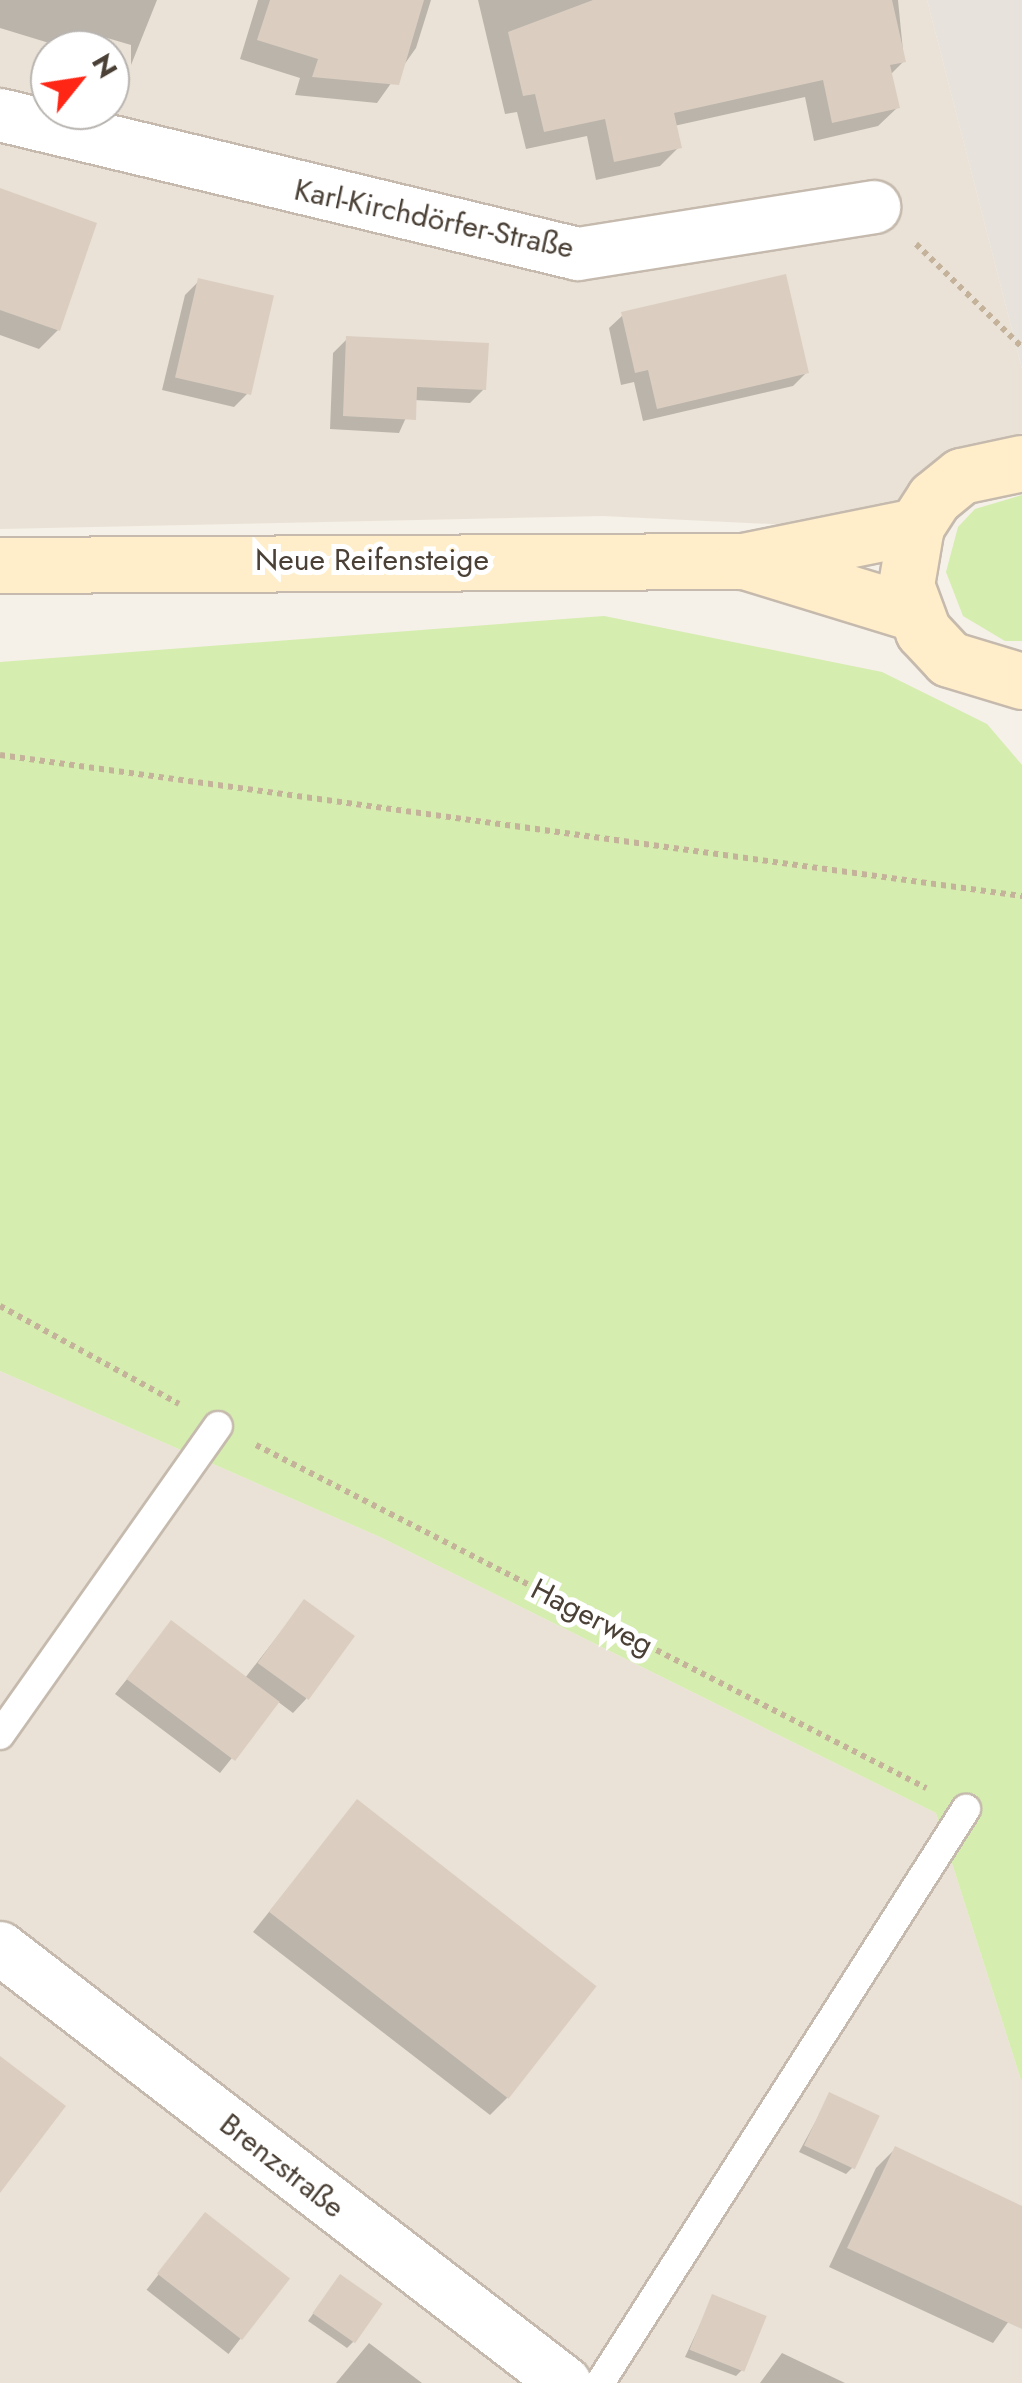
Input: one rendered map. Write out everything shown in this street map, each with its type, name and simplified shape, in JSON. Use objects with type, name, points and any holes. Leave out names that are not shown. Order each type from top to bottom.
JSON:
[{"type":"main road","points":[[1022,463],[962,476],[916,526],[906,584],[914,613],[949,659],[1022,681]]},
{"type":"main road","name":"Neue Reifensteige","points":[[0,565],[744,561],[916,526]]},
{"type":"main road","name":"Neue Reifensteige","points":[[744,561],[914,613]]},
{"type":"street","name":"Karl-Kirchdörfer-Straße","points":[[0,115],[578,254],[874,207]]},
{"type":"street","name":"Brenzstraße","points":[[0,1948],[565,2383]]},
{"type":"lane","points":[[0,1734],[218,1426]]},
{"type":"lane","points":[[600,2383],[966,1809]]},
{"type":"path","points":[[874,207],[1022,347]]},
{"type":"path","points":[[0,755],[1022,896]]},
{"type":"path","name":"Hagerweg","points":[[0,1306],[218,1426],[966,1809]]},
{"type":"shaded area","points":[[0,0],[927,0],[1022,369],[1022,433],[958,491],[834,527],[603,516],[0,529]]},
{"type":"shaded area","points":[[927,0],[1022,0],[1022,369]]},
{"type":"shaded area","points":[[0,1371],[380,1537],[936,1813],[1022,2083],[1022,2383],[0,2383]]},
{"type":"green space","points":[[1022,495],[1022,641],[1005,641],[963,616],[946,572],[958,527],[975,509]]},
{"type":"green space","points":[[604,616],[882,672],[987,724],[1022,765],[1022,2083],[936,1813],[380,1537],[0,1371],[0,662]]},
{"type":"building","points":[[270,0],[424,0],[399,85],[312,77],[318,59],[257,40]]},
{"type":"building","points":[[593,0],[892,0],[906,62],[890,65],[900,108],[832,123],[823,80],[674,113],[682,148],[614,162],[605,119],[544,132],[535,94],[523,96],[508,32]]},
{"type":"building","points":[[0,188],[97,223],[60,331],[0,310]]},
{"type":"building","points":[[786,274],[809,373],[657,409],[648,370],[635,373],[621,312]]},
{"type":"building","points":[[198,278],[274,296],[251,395],[175,377]]},
{"type":"building","points":[[346,336],[489,343],[486,390],[417,387],[416,420],[343,416]]},
{"type":"building","points":[[304,1599],[355,1636],[309,1700],[258,1663]]},
{"type":"building","points":[[171,1620],[280,1702],[235,1761],[126,1679]]},
{"type":"building","points":[[357,1799],[597,1986],[509,2099],[269,1912]]},
{"type":"building","points":[[0,2056],[66,2106],[0,2193]]},
{"type":"building","points":[[829,2092],[880,2116],[855,2169],[804,2145]]},
{"type":"building","points":[[895,2146],[1022,2206],[1022,2329],[847,2248]]},
{"type":"building","points":[[205,2212],[290,2278],[242,2340],[157,2273]]},
{"type":"building","points":[[340,2274],[383,2304],[355,2343],[312,2313]]},
{"type":"building","points":[[712,2294],[767,2316],[744,2372],[690,2350]]}]
